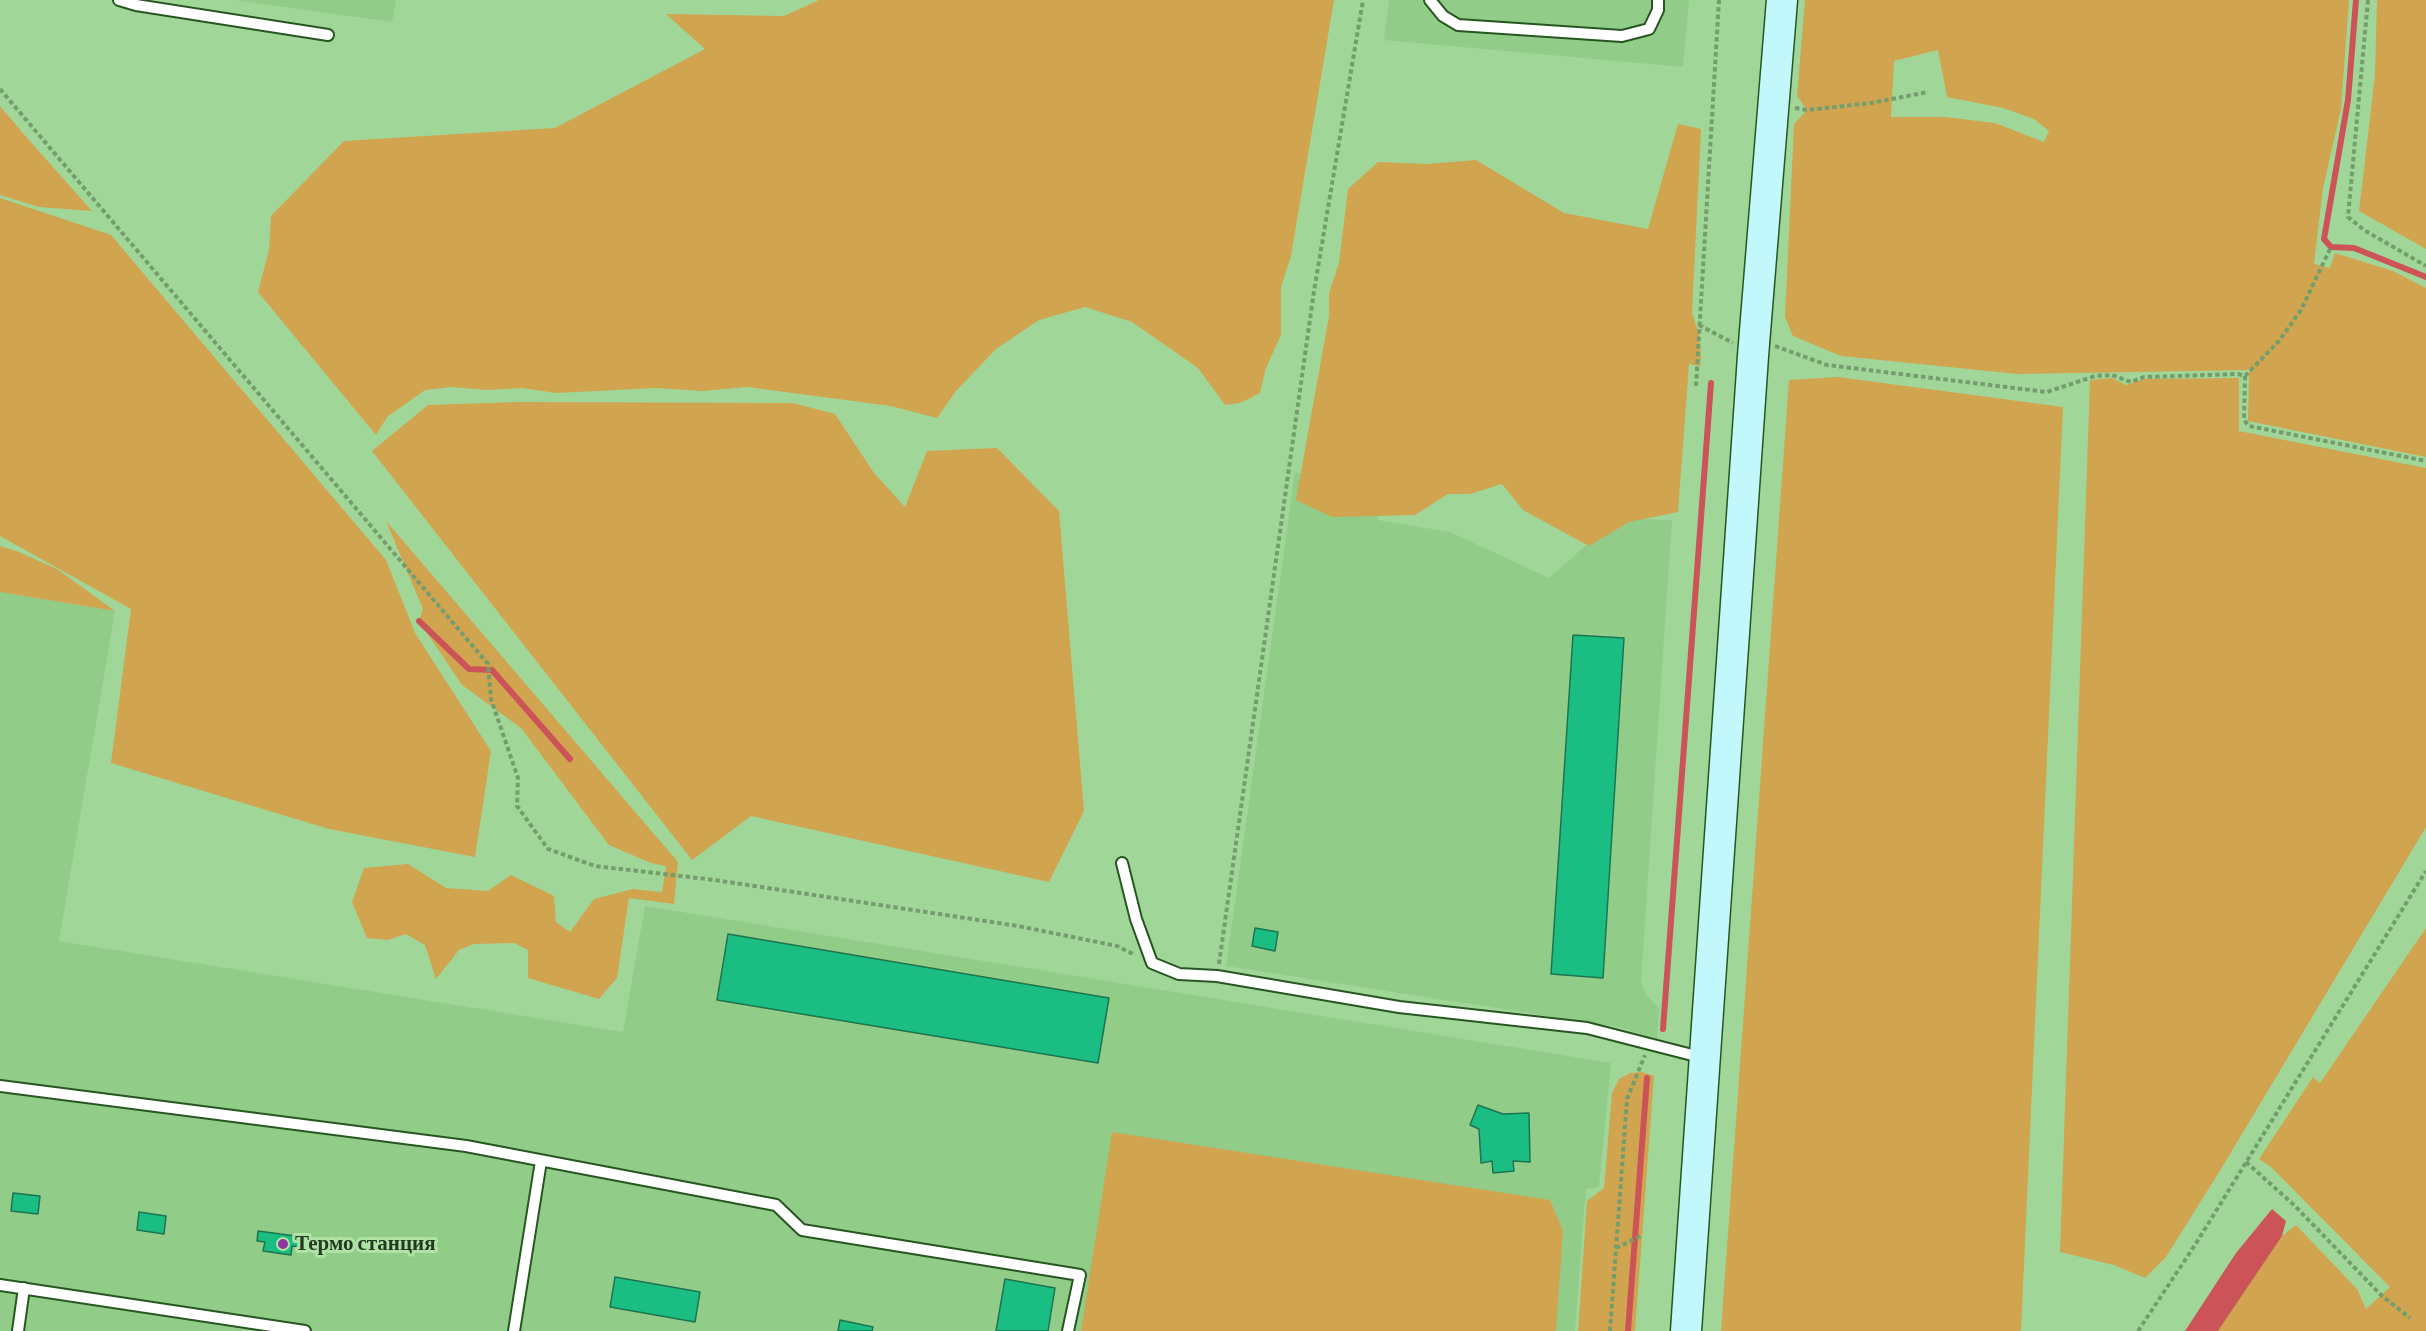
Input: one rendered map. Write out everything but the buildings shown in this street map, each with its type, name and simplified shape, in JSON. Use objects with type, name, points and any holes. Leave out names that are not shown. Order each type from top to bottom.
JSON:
[{"type":"main road","points":[[1686,1331],[1707,1058],[1754,344],[1782,0]]},
{"type":"lane","points":[[119,0],[136,5],[328,35]]},
{"type":"lane","points":[[1430,0],[1443,16],[1458,25],[1622,36],[1649,28],[1658,10],[1658,0]]},
{"type":"lane","points":[[1122,863],[1136,919],[1152,963],[1179,974],[1217,976],[1398,1007],[1587,1028],[1707,1058]]},
{"type":"lane","points":[[0,1086],[466,1146],[776,1205],[802,1230],[1080,1275],[1068,1331]]},
{"type":"lane","points":[[514,1331],[541,1161]]},
{"type":"lane","points":[[0,1285],[305,1331]]},
{"type":"lane","points":[[18,1331],[24,1288]]},
{"type":"path","points":[[1217,976],[1314,291],[1363,0]]},
{"type":"path","points":[[1696,386],[1719,0]]},
{"type":"path","points":[[2368,0],[2348,217],[2364,230],[2426,266]]},
{"type":"path","points":[[0,89],[488,664],[491,699],[518,778],[517,806],[548,849],[595,866],[715,880],[1018,926],[1117,946],[1152,963]]},
{"type":"path","points":[[1774,106],[1820,109],[1898,99],[1928,92]]},
{"type":"path","points":[[2331,246],[2301,310],[2279,341],[2245,376],[2244,420],[2249,426],[2426,461]]},
{"type":"path","points":[[1699,325],[1737,345],[1754,344],[1827,365],[2047,392],[2095,376],[2112,375],[2131,382],[2144,377],[2238,374],[2245,376]]},
{"type":"path","points":[[2138,1331],[2246,1162],[2426,871]]},
{"type":"path","points":[[1610,1331],[1627,1099],[1650,1043]]},
{"type":"path","points":[[2246,1162],[2295,1206],[2381,1295],[2410,1318]]},
{"type":"path","points":[[1616,1248],[1643,1235]]},
{"type":"shaded area","points":[[234,0],[396,0],[392,22]]},
{"type":"shaded area","points":[[819,0],[1334,0],[1291,256],[1281,287],[1281,335],[1266,368],[1260,393],[1240,403],[1225,405],[1198,368],[1132,322],[1085,307],[1039,320],[996,349],[956,391],[937,418],[891,406],[747,387],[703,391],[656,388],[556,393],[522,388],[487,390],[451,387],[425,390],[387,417],[376,435],[258,292],[269,250],[271,216],[344,141],[555,128],[705,49],[666,14],[784,16]]},
{"type":"shaded area","points":[[1389,0],[1689,0],[1683,67],[1384,40]]},
{"type":"shaded area","points":[[1805,0],[2349,0],[2341,109],[2323,188],[2314,264],[2330,268],[2335,253],[2393,271],[2426,288],[2426,457],[2248,421],[2249,370],[2018,374],[1841,356],[1793,336],[1785,317],[1794,124],[1807,110],[1797,96]],"holes":[[[1938,50],[1947,97],[2003,108],[2034,119],[2049,131],[2044,142],[1995,123],[1945,117],[1891,117],[1894,61]]]},
{"type":"shaded area","points":[[2377,0],[2426,0],[2426,249],[2359,211],[2375,75]]},
{"type":"shaded area","points":[[0,106],[92,211],[39,207],[0,195]]},
{"type":"shaded area","points":[[1678,124],[1701,129],[1692,313],[1699,334],[1701,357],[1700,366],[1689,364],[1678,512],[1629,522],[1589,546],[1523,510],[1502,484],[1470,494],[1448,494],[1415,515],[1332,517],[1296,500],[1329,316],[1329,293],[1339,263],[1348,189],[1378,162],[1428,164],[1476,160],[1564,213],[1648,229]]},
{"type":"shaded area","points":[[0,198],[111,235],[386,560],[415,633],[491,751],[475,857],[329,829],[111,763],[131,609],[0,536]]},
{"type":"shaded area","points":[[1838,377],[2063,407],[2021,1331],[1721,1331],[1789,380]]},
{"type":"shaded area","points":[[2112,378],[2126,385],[2144,379],[2239,378],[2239,431],[2426,468],[2426,827],[2221,1169],[2166,1257],[2145,1278],[2114,1265],[2060,1252],[2090,380]]},
{"type":"shaded area","points":[[518,402],[793,403],[835,414],[874,473],[905,507],[927,451],[997,448],[1059,511],[1084,811],[1049,882],[751,816],[692,860],[372,451],[428,405]]},
{"type":"shaded area","points":[[1295,472],[1377,493],[1378,520],[1450,532],[1549,578],[1617,518],[1672,520],[1641,981],[1646,995],[1659,1008],[1657,1039],[1619,1027],[1226,966]]},
{"type":"shaded area","points":[[386,521],[678,862],[674,904],[629,898],[617,978],[599,999],[528,978],[528,950],[514,943],[474,944],[459,950],[436,979],[425,945],[406,934],[388,940],[367,938],[352,902],[364,868],[408,864],[446,888],[488,891],[511,875],[554,896],[556,922],[570,932],[594,899],[633,889],[662,892],[666,866],[651,863],[609,845],[521,728],[462,685],[419,621],[423,609]]},
{"type":"shaded area","points":[[0,546],[57,569],[115,611],[0,592]]},
{"type":"shaded area","points":[[0,592],[115,611],[59,941],[623,1032],[645,906],[1611,1063],[1599,1187],[1586,1189],[1575,1331],[0,1331]]},
{"type":"shaded area","points":[[2426,928],[2426,1331],[2218,1331],[2282,1236],[2296,1225],[2357,1289],[2366,1309],[2390,1287],[2271,1167],[2259,1159],[2313,1077],[2320,1083]]},
{"type":"shaded area","points":[[1642,1072],[1654,1076],[1635,1331],[1578,1331],[1587,1201],[1604,1188],[1612,1093],[1619,1079],[1630,1073]]},
{"type":"shaded area","points":[[1112,1132],[1550,1200],[1563,1231],[1556,1331],[1081,1331]]},
{"type":"shaded area","points":[[2272,1209],[2286,1221],[2282,1236],[2218,1331],[2185,1331],[2236,1253]]},
{"type":"waterway","points":[[2356,0],[2348,100],[2324,239],[2331,247],[2354,248],[2426,277]]},
{"type":"waterway","points":[[1663,1029],[1711,383]]},
{"type":"waterway","points":[[419,621],[469,669],[492,670],[570,759]]},
{"type":"waterway","points":[[1628,1331],[1647,1078]]},
{"type":"place","name":"Термо станция","points":[[283,1244]]}]
